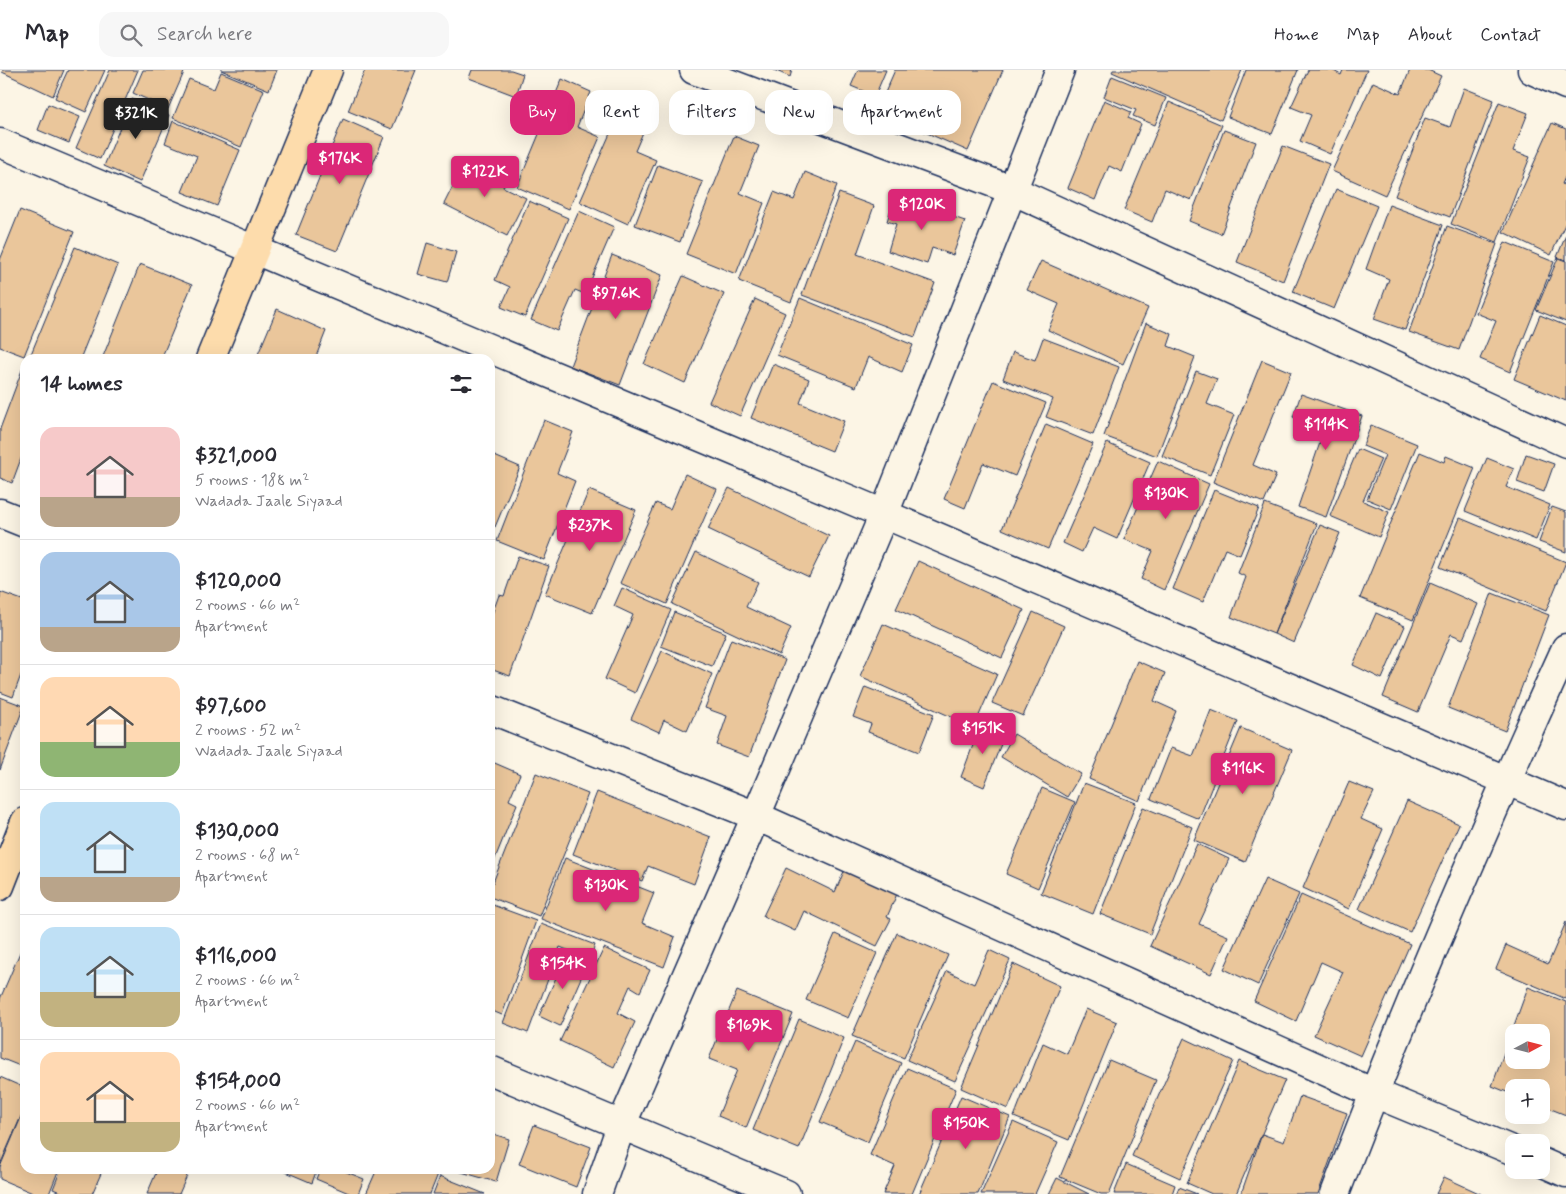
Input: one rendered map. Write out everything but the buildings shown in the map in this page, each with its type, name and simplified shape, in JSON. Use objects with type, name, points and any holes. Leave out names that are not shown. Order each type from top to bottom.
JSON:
[{"type":"main road","points":[[212,354],[328,70]]},
{"type":"main road","points":[[8,870],[20,836]]},
{"type":"street","points":[[694,70],[1012,190],[1566,443]]},
{"type":"street","points":[[597,1194],[621,1126],[756,816],[884,514],[1060,70]]},
{"type":"street","points":[[1532,70],[1566,84]]},
{"type":"street","points":[[0,143],[884,514],[1566,806]]},
{"type":"street","points":[[0,513],[20,521]]},
{"type":"street","points":[[1335,1194],[1374,1093],[1506,781],[1566,648]]},
{"type":"street","points":[[495,711],[756,816],[1374,1093],[1505,1147]]},
{"type":"street","points":[[495,1072],[786,1194]]},
{"type":"street","points":[[1550,1166],[1566,1173]]}]
